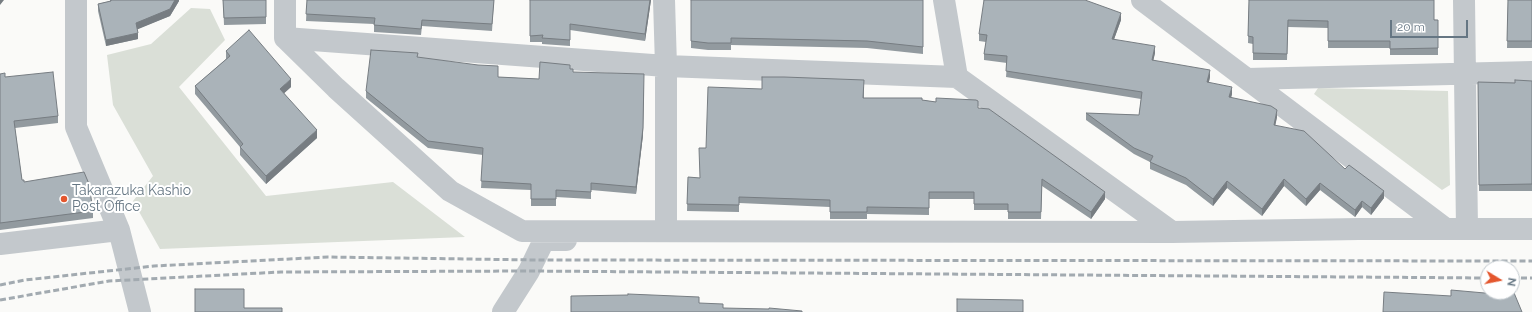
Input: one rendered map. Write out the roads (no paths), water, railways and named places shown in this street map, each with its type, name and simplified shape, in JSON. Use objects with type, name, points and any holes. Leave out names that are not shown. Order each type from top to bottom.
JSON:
[{"type":"street","points":[[76,0],[76,127],[119,230],[140,312]]},
{"type":"street","points":[[286,0],[285,38],[336,88],[450,191],[522,231],[1172,232],[1532,229]]},
{"type":"street","points":[[664,0],[666,66],[666,231]]},
{"type":"street","points":[[944,0],[957,77]]},
{"type":"street","points":[[1142,0],[1446,230]]},
{"type":"street","points":[[1464,0],[1467,229]]},
{"type":"street","points":[[285,38],[666,66],[957,77],[1172,232]]},
{"type":"street","points":[[1247,79],[1532,72]]},
{"type":"street","points":[[0,244],[119,230]]},
{"type":"street","points":[[503,312],[529,271],[544,240],[566,240],[567,231]]},
{"type":"railway","points":[[0,285],[25,280],[154,266],[328,257],[536,260],[1532,261]]},
{"type":"railway","points":[[0,300],[109,281],[281,272],[529,271],[1480,278]]},
{"type":"railway","points":[[1520,278],[1532,278]]},
{"type":"place","name":"Takarazuka Kashio Post Office","points":[[64,199]]}]
